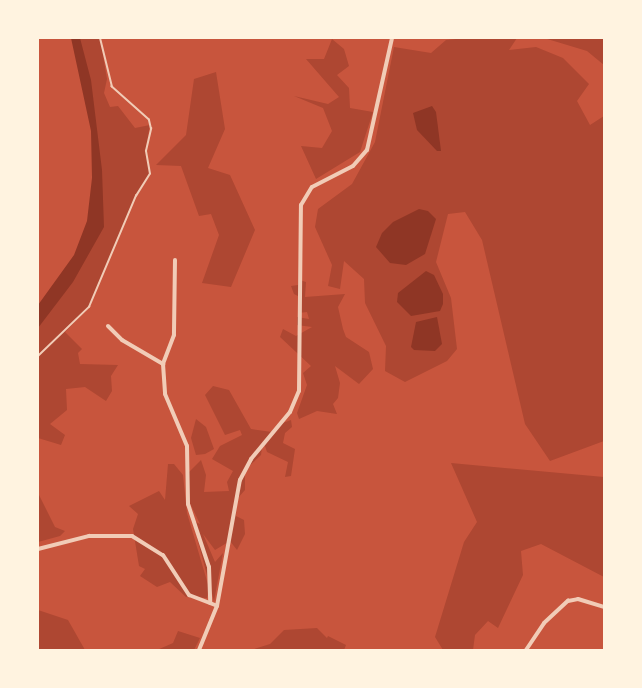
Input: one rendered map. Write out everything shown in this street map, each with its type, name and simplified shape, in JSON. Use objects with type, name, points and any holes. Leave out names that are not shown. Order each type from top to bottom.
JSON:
[{"type":"street","points":[[199,651],[217,606],[240,480],[251,459],[290,412],[300,387],[301,205],[312,187],[356,164],[367,150],[392,38]]},
{"type":"street","points":[[175,260],[174,335],[163,364],[165,394],[187,446],[188,504],[209,567],[210,603]]},
{"type":"street","points":[[108,326],[122,340],[163,364]]},
{"type":"street","points":[[38,549],[89,536],[132,536],[163,555],[189,595],[217,606]]},
{"type":"street","points":[[526,651],[544,623],[568,601],[578,599],[604,607]]},
{"type":"lane","points":[[38,356],[89,307],[136,196],[150,174],[146,152],[151,129],[148,120],[107,79],[100,38]]},
{"type":"shaded area","points":[[71,38],[80,38],[91,80],[102,170],[104,227],[73,282],[38,328],[38,305],[74,255],[87,221],[92,178],[91,131]]},
{"type":"shaded area","points":[[76,38],[100,38],[107,79],[104,93],[110,107],[118,106],[135,128],[150,125],[146,147],[150,174],[134,201],[89,307],[65,332],[82,349],[78,353],[80,364],[118,365],[111,376],[112,391],[106,401],[85,387],[66,389],[67,410],[50,424],[65,435],[61,445],[38,438],[38,320],[99,223],[99,170]]},
{"type":"shaded area","points":[[517,38],[509,50],[536,47],[563,58],[589,84],[577,101],[590,125],[604,116],[604,441],[550,461],[525,424],[482,240],[465,212],[448,214],[436,262],[451,298],[457,349],[447,361],[405,382],[385,371],[386,346],[365,303],[364,279],[344,261],[340,289],[328,286],[332,265],[315,227],[318,209],[352,184],[375,142],[394,47],[431,53],[446,40]]},
{"type":"shaded area","points":[[544,38],[604,38],[604,65],[587,51]]},
{"type":"shaded area","points":[[332,39],[344,49],[349,66],[337,75],[349,88],[350,108],[373,112],[360,152],[316,179],[301,146],[322,148],[332,131],[323,108],[294,96],[328,104],[339,97],[306,59],[324,59]]},
{"type":"shaded area","points":[[216,72],[225,129],[208,168],[230,175],[255,230],[231,287],[202,283],[219,235],[211,214],[199,216],[181,166],[156,165],[186,135],[194,79]]},
{"type":"shaded area","points":[[432,106],[436,112],[441,151],[437,151],[417,130],[413,113]]},
{"type":"shaded area","points":[[419,209],[428,211],[436,219],[425,254],[406,265],[390,263],[376,247],[382,233],[393,222]]},
{"type":"shaded area","points":[[426,271],[434,275],[443,294],[443,304],[440,311],[411,316],[397,302],[398,293]]},
{"type":"shaded area","points":[[299,280],[306,282],[305,297],[345,294],[338,307],[346,337],[369,352],[373,369],[359,384],[335,366],[340,383],[338,398],[333,404],[337,414],[317,411],[299,419],[297,413],[307,385],[303,373],[311,366],[280,337],[283,329],[296,336],[312,327],[297,325],[297,317],[309,319],[307,312],[298,313],[300,297],[294,294],[291,286],[298,285]]},
{"type":"shaded area","points":[[437,317],[442,344],[435,351],[414,350],[411,347],[416,322]]},
{"type":"shaded area","points":[[213,386],[229,390],[251,429],[272,432],[280,424],[291,420],[292,427],[285,433],[283,443],[295,449],[291,476],[285,477],[288,462],[267,452],[263,440],[261,455],[245,470],[245,490],[237,499],[236,516],[244,520],[245,534],[237,550],[230,541],[215,550],[203,534],[215,562],[223,553],[214,601],[197,538],[196,522],[200,524],[186,495],[186,475],[201,460],[206,475],[204,492],[229,491],[227,482],[233,471],[212,459],[220,446],[242,435],[240,430],[225,435],[205,395]]},
{"type":"shaded area","points":[[196,419],[206,427],[214,449],[205,454],[196,455],[191,438]]},
{"type":"shaded area","points":[[451,463],[604,477],[604,577],[541,544],[521,551],[523,575],[498,628],[488,621],[475,635],[473,650],[443,650],[435,637],[464,542],[477,522]]},
{"type":"shaded area","points":[[168,464],[174,464],[183,475],[187,513],[209,588],[207,598],[186,597],[170,582],[157,587],[140,576],[145,569],[139,566],[133,529],[138,514],[129,506],[159,491],[165,500]]},
{"type":"shaded area","points":[[38,493],[55,527],[65,531],[60,536],[38,542]]},
{"type":"shaded area","points":[[38,610],[68,620],[85,650],[38,650]]},
{"type":"shaded area","points":[[317,628],[327,638],[328,636],[346,645],[344,650],[251,650],[270,644],[284,630]]},
{"type":"shaded area","points":[[178,631],[200,638],[194,650],[157,650],[173,643]]}]
